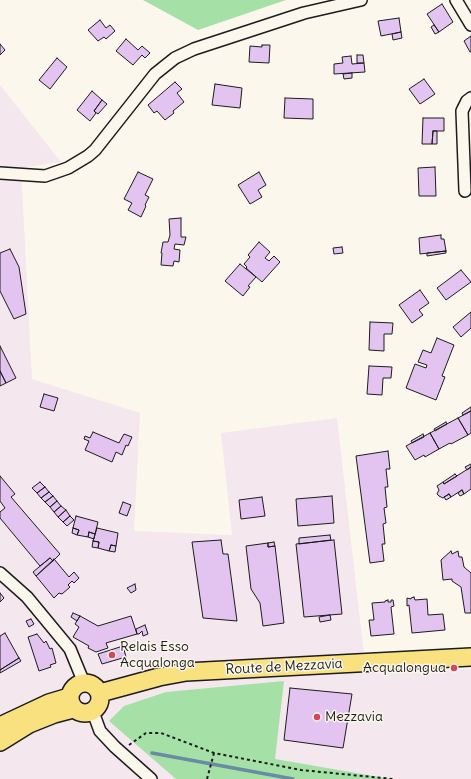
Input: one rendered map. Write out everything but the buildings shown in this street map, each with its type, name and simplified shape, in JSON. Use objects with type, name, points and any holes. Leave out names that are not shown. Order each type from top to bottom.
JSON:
[{"type":"main road","name":"Route de Mezzavia","points":[[100,693],[158,677],[186,672],[471,657]]},
{"type":"main road","points":[[0,726],[49,703],[71,703],[82,714],[88,714],[93,712],[99,706],[101,697],[100,693],[93,685],[84,683],[80,684],[73,689],[71,703]]},
{"type":"main road","points":[[0,742],[29,724],[71,703]]},
{"type":"street","points":[[0,173],[45,176],[68,168],[88,156],[95,150],[155,74],[175,58],[194,49],[304,13],[361,0]]},
{"type":"street","points":[[456,0],[471,25]]},
{"type":"street","points":[[465,191],[462,111],[467,101],[471,98]]},
{"type":"street","points":[[0,573],[27,596],[70,649],[84,683]]},
{"type":"street","points":[[93,712],[100,731],[150,779]]},
{"type":"path","points":[[120,751],[146,733],[161,733],[214,754],[301,770],[393,779]]},
{"type":"path","points":[[207,778],[214,754]]},
{"type":"shaded area","points":[[0,85],[61,162],[21,168],[32,379],[140,413],[134,531],[232,535],[221,433],[337,418],[366,672],[471,669],[471,779],[0,779]]},
{"type":"green space","points":[[143,0],[286,0],[198,30]]},
{"type":"green space","points":[[284,681],[275,759],[391,779],[176,779],[109,721],[124,706],[166,692]]},
{"type":"waterway","points":[[152,753],[293,779]]},
{"type":"place","name":"Relais Esso Acqualonga","points":[[112,655]]},
{"type":"place","name":"Acqualongua","points":[[454,668]]},
{"type":"place","name":"Mezzavia","points":[[317,717]]}]
